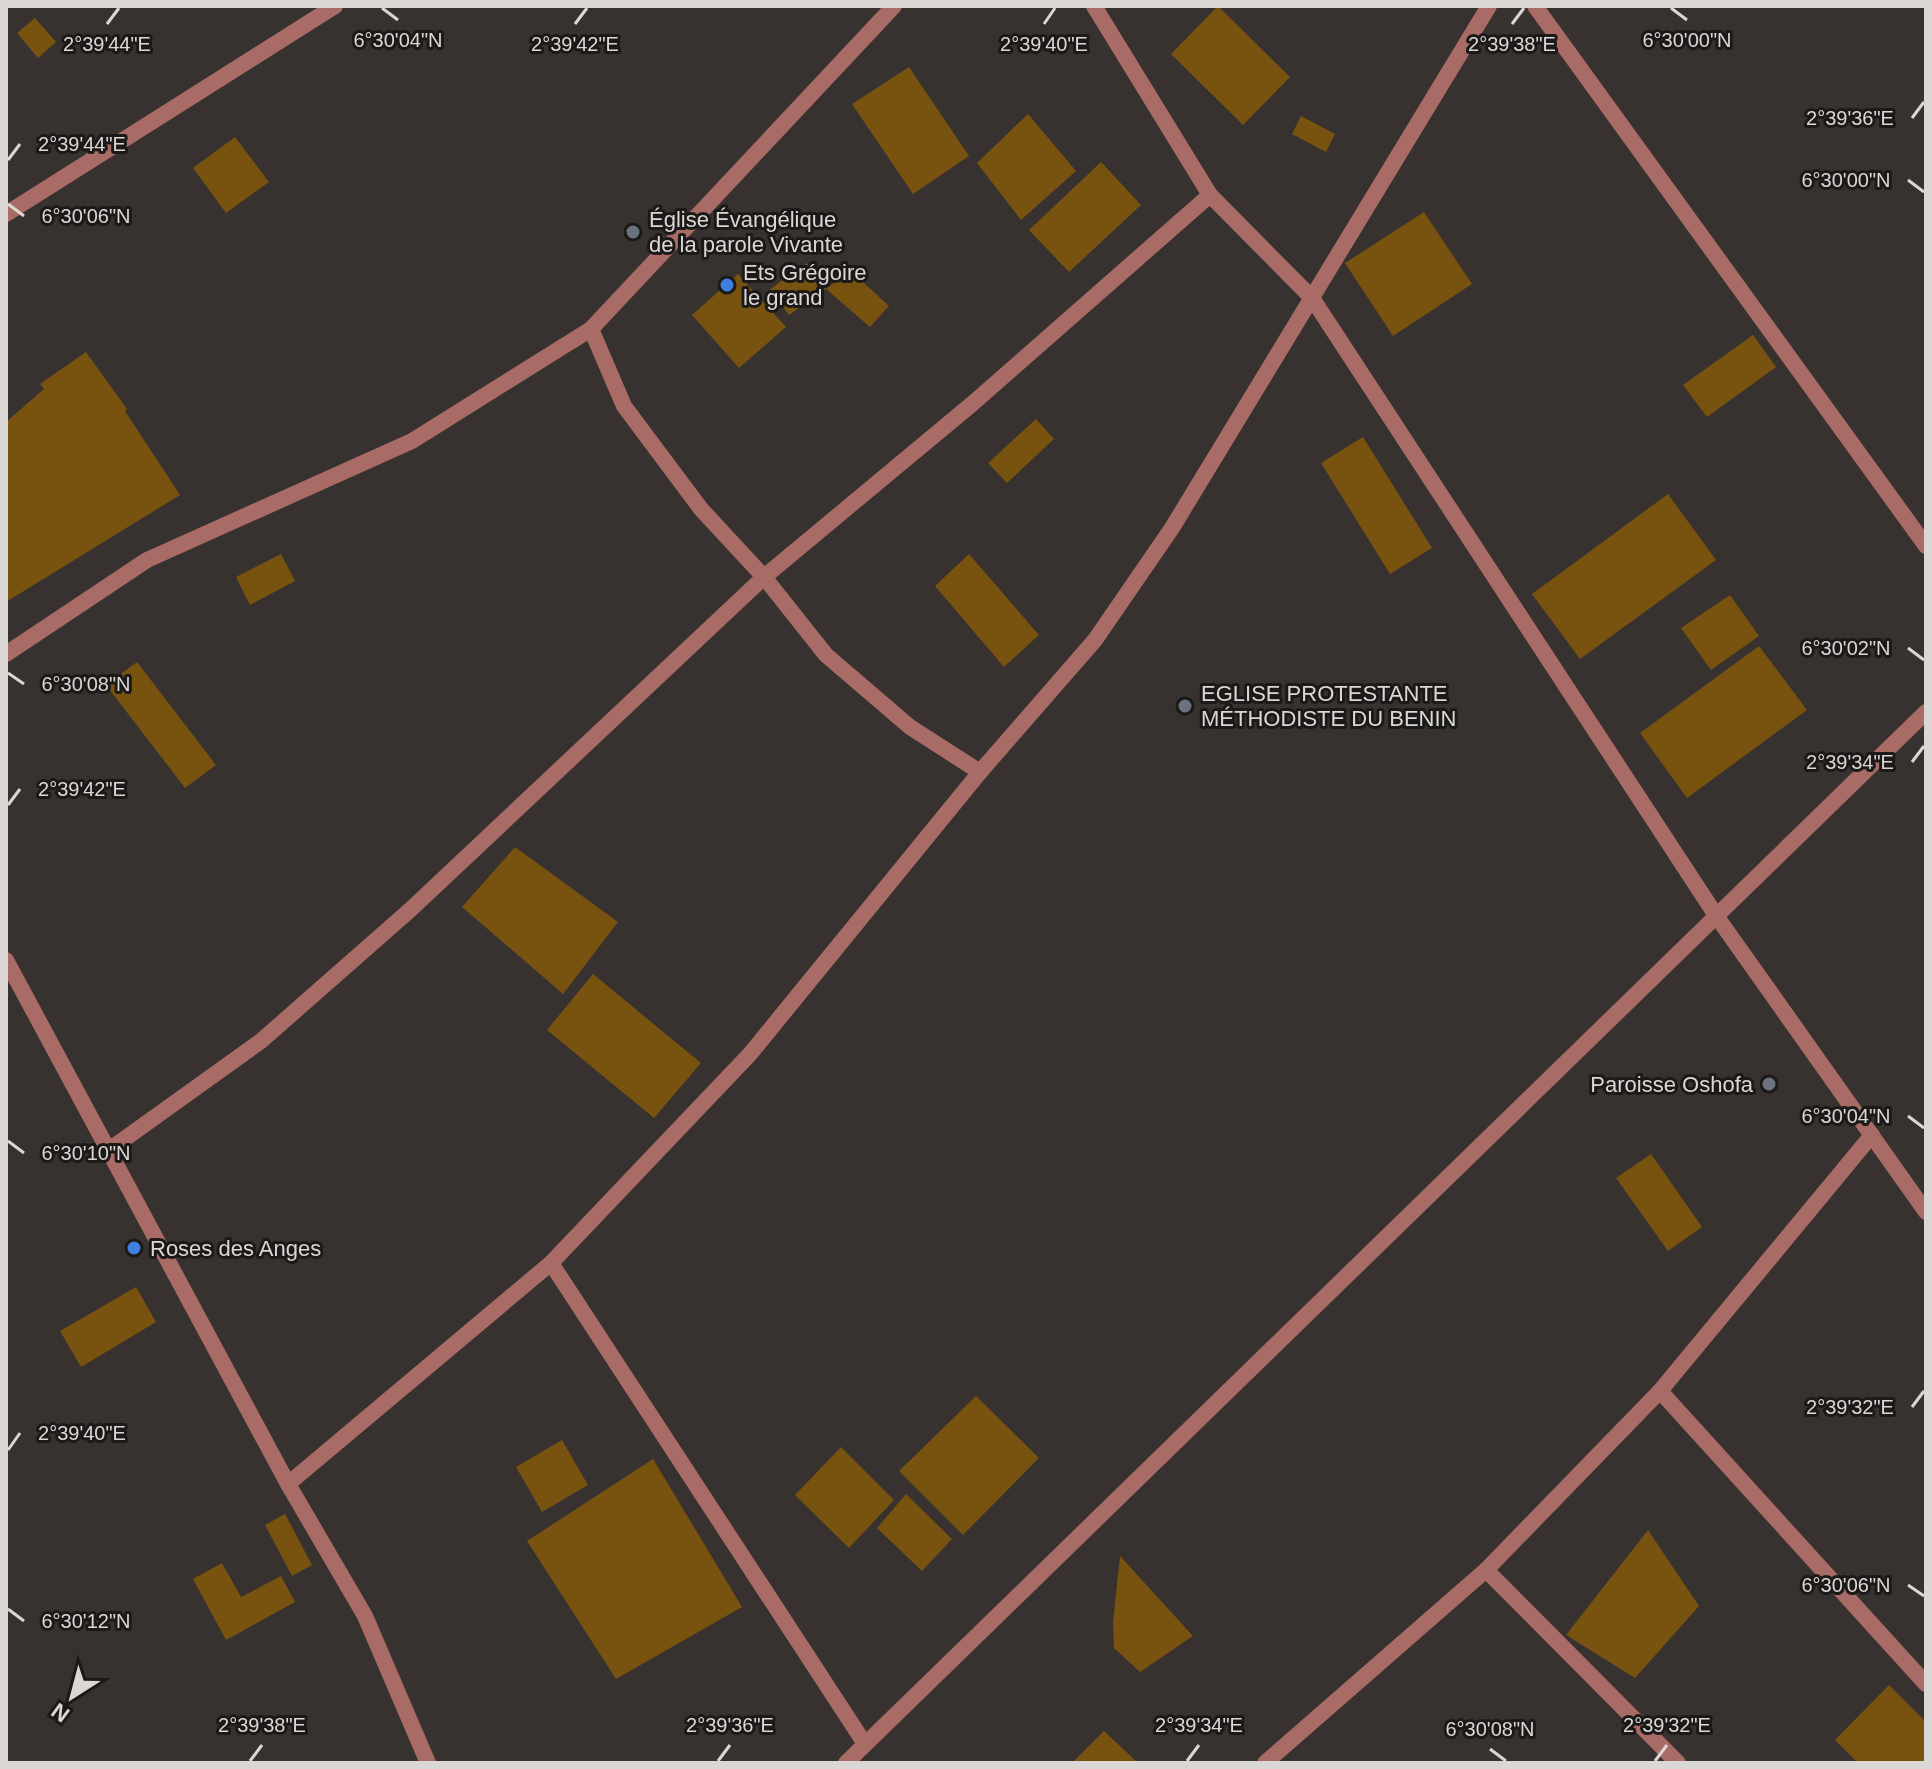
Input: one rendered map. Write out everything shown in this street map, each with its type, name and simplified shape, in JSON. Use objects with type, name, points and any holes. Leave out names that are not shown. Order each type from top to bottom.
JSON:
[{"type":"street","points":[[6,214],[335,6]]},
{"type":"street","points":[[6,654],[147,560],[412,441],[591,329],[894,6]]},
{"type":"street","points":[[1094,6],[1210,195],[1312,298],[1717,917],[1926,1212]]},
{"type":"street","points":[[288,1484],[551,1263],[750,1054],[980,772],[1095,640],[1172,528],[1489,6]]},
{"type":"street","points":[[1535,6],[1926,546]]},
{"type":"street","points":[[109,1150],[284,1021],[410,910],[764,577],[972,404],[1210,195]]},
{"type":"street","points":[[591,329],[624,406],[701,509],[764,577],[826,655],[910,727],[980,772]]},
{"type":"street","points":[[846,1763],[1926,712]]},
{"type":"street","points":[[6,960],[288,1484],[365,1616],[428,1763]]},
{"type":"street","points":[[1265,1763],[1486,1570],[1660,1391],[1872,1135]]},
{"type":"street","points":[[551,1263],[865,1744]]},
{"type":"street","points":[[1660,1391],[1926,1684]]},
{"type":"street","points":[[1486,1570],[1678,1763]]},
{"type":"building","points":[[1218,6],[1290,77],[1243,125],[1171,54]]},
{"type":"building","points":[[35,18],[56,42],[38,58],[17,33]]},
{"type":"building","points":[[909,67],[969,156],[913,194],[852,104]]},
{"type":"building","points":[[1028,114],[1076,171],[1021,220],[977,163]]},
{"type":"building","points":[[1301,116],[1335,134],[1326,152],[1292,134]]},
{"type":"building","points":[[235,137],[269,182],[226,213],[193,168]]},
{"type":"building","points":[[1101,162],[1141,205],[1069,272],[1029,230]]},
{"type":"building","points":[[1424,212],[1472,284],[1393,336],[1345,263]]},
{"type":"building","points":[[807,263],[826,289],[789,315],[770,289]]},
{"type":"building","points":[[850,270],[889,306],[870,327],[826,289]]},
{"type":"building","points":[[738,274],[786,327],[739,368],[692,315]]},
{"type":"building","points":[[1753,335],[1776,367],[1707,417],[1683,385]]},
{"type":"building","points":[[86,352],[127,409],[125,411],[180,495],[6,602],[6,422],[44,389],[40,384]]},
{"type":"building","points":[[1036,419],[1054,439],[1007,483],[988,463]]},
{"type":"building","points":[[1363,437],[1432,548],[1390,574],[1321,463]]},
{"type":"building","points":[[1668,494],[1716,560],[1580,659],[1532,594]]},
{"type":"building","points":[[281,554],[295,581],[250,605],[236,577]]},
{"type":"building","points":[[969,554],[1039,635],[1004,667],[935,586]]},
{"type":"building","points":[[1730,595],[1759,636],[1711,670],[1681,628]]},
{"type":"building","points":[[1759,646],[1807,710],[1687,798],[1640,733]]},
{"type":"building","points":[[137,662],[216,765],[185,788],[106,685]]},
{"type":"building","points":[[515,847],[618,922],[563,994],[462,907]]},
{"type":"building","points":[[593,974],[701,1063],[654,1118],[547,1030]]},
{"type":"building","points":[[1651,1154],[1702,1227],[1668,1251],[1616,1178]]},
{"type":"building","points":[[136,1287],[156,1322],[81,1367],[60,1331]]},
{"type":"building","points":[[976,1396],[1039,1458],[963,1535],[899,1471]]},
{"type":"building","points":[[562,1440],[588,1485],[542,1512],[516,1467]]},
{"type":"building","points":[[841,1447],[894,1500],[849,1548],[795,1495]]},
{"type":"building","points":[[653,1459],[742,1607],[616,1679],[527,1541]]},
{"type":"building","points":[[906,1494],[952,1539],[922,1571],[877,1528]]},
{"type":"building","points":[[285,1514],[312,1565],[292,1576],[265,1525]]},
{"type":"building","points":[[1648,1530],[1699,1606],[1635,1678],[1566,1635]]},
{"type":"building","points":[[1120,1556],[1193,1636],[1140,1672],[1114,1648],[1113,1622]]},
{"type":"building","points":[[222,1563],[241,1597],[281,1576],[295,1602],[226,1640],[193,1579]]},
{"type":"building","points":[[1889,1685],[1926,1722],[1926,1763],[1858,1763],[1835,1740]]},
{"type":"building","points":[[1104,1731],[1138,1763],[1072,1763]]},
{"type":"place","name":"Église Évangélique de la parole Vivante","points":[[633,232]]},
{"type":"place","name":"Ets Grégoire le grand","points":[[727,285]]},
{"type":"place","name":"EGLISE PROTESTANTE MÉTHODISTE DU BENIN","points":[[1185,706]]},
{"type":"place","name":"Paroisse Oshofa","points":[[1769,1084]]},
{"type":"place","name":"Roses des Anges","points":[[134,1248]]}]
